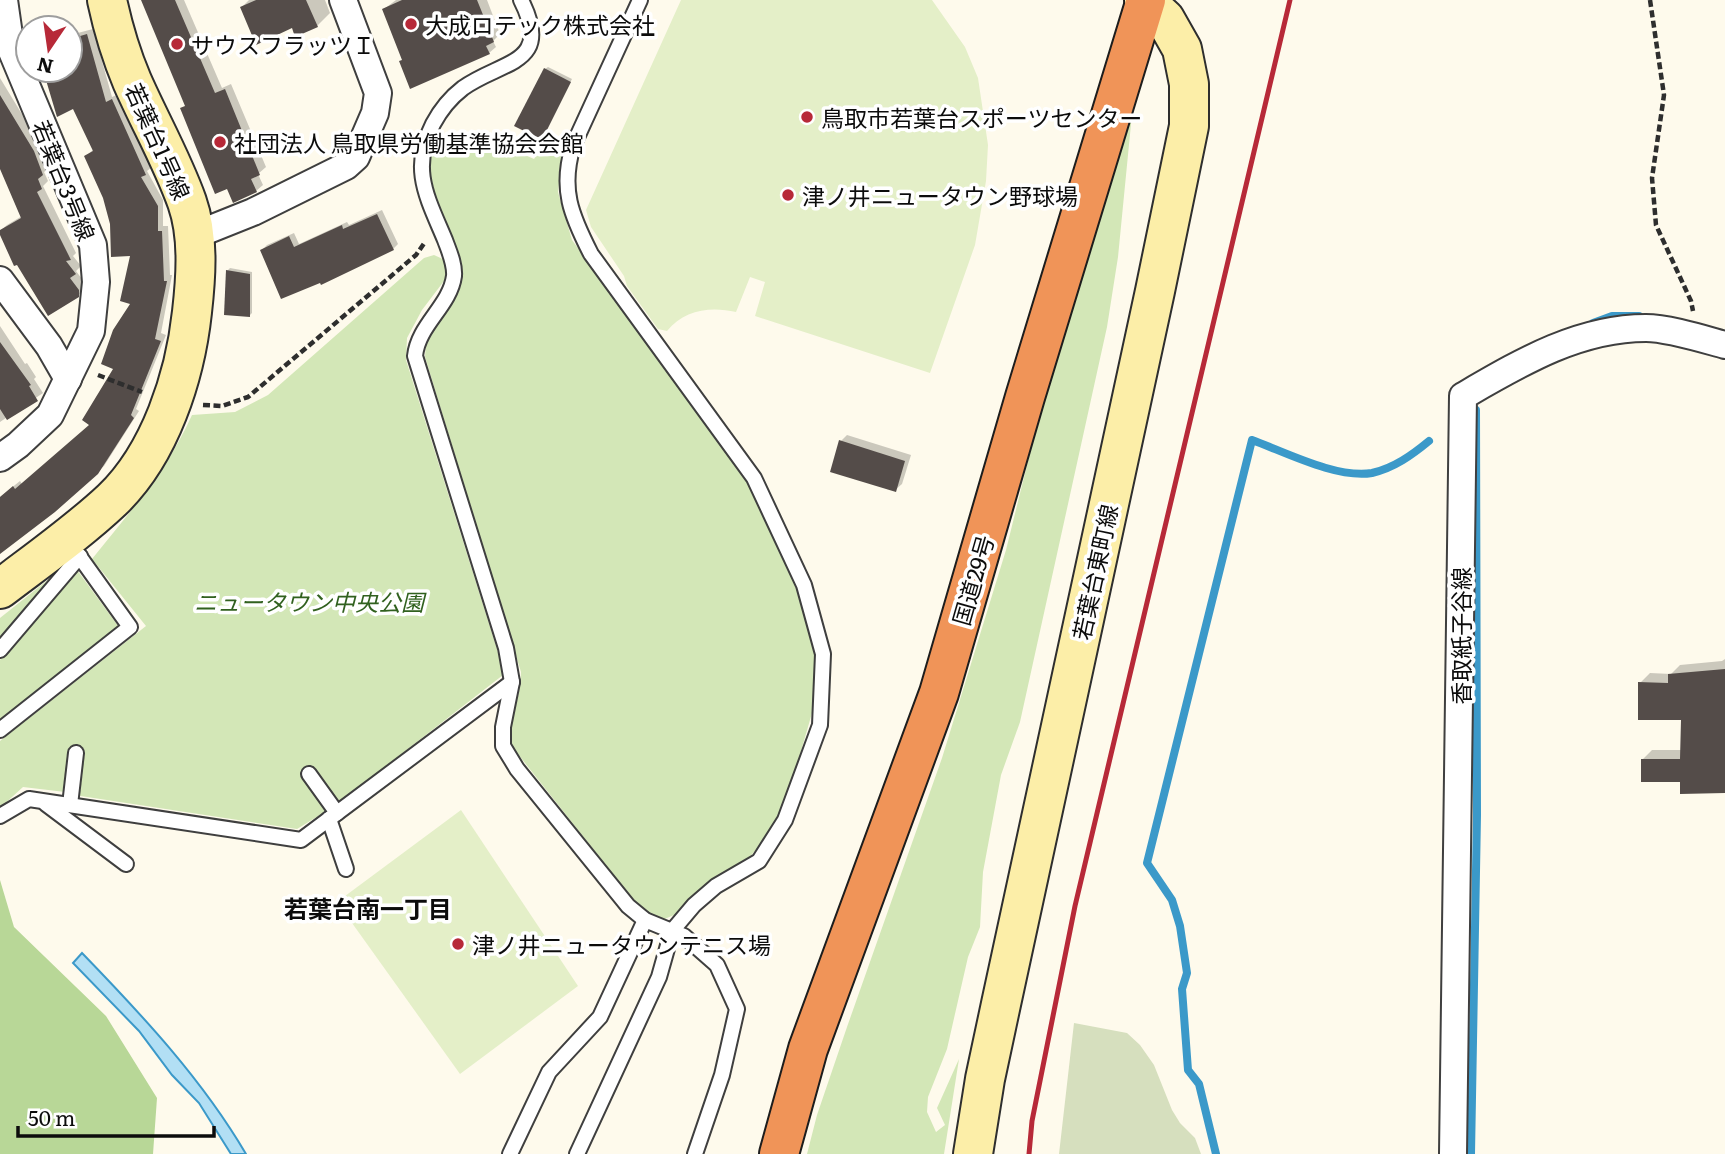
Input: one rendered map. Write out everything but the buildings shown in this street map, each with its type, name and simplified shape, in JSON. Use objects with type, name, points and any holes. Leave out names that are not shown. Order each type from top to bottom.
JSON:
[{"type":"highway","name":"国道29号","points":[[779,1154],[808,1049],[939,693],[1145,0]]},
{"type":"main road","name":"若葉台1号線","points":[[0,589],[73,547],[129,480],[166,419],[180,379],[190,332],[196,280],[188,205],[167,151],[132,80],[113,29],[107,0]]},
{"type":"main road","name":"若葉台東町線","points":[[973,1154],[1001,1004],[1189,126],[1189,84],[1182,49],[1166,19],[1145,0]]},
{"type":"street","name":"若葉台3号線","points":[[0,458],[18,446],[50,415],[90,331],[96,282],[93,245],[11,49],[4,0]]},
{"type":"street","points":[[193,236],[253,212],[346,166],[356,158],[375,113],[377,93],[343,0]]},
{"type":"street","points":[[0,280],[71,372]]},
{"type":"street","name":"香取紙子谷線","points":[[1453,1154],[1463,396],[1553,347],[1598,333],[1648,328],[1725,345]]},
{"type":"lane","points":[[521,0],[531,26],[530,46],[522,57],[465,86],[447,101],[422,147],[420,170],[425,193],[450,252],[454,272],[452,286],[416,345],[415,356],[506,648],[512,682],[503,727],[503,746],[548,809],[628,906],[645,920],[684,936],[717,965],[737,1009],[722,1075],[695,1154]]},
{"type":"lane","points":[[577,1154],[659,977],[672,931],[694,905],[716,886],[759,861],[785,820],[820,725],[823,654],[804,584],[754,478],[591,254],[575,223],[567,199],[568,164],[573,146],[640,0]]},
{"type":"lane","points":[[0,650],[73,547],[130,627],[0,730]]},
{"type":"lane","points":[[0,816],[29,799],[300,840],[512,682]]},
{"type":"lane","points":[[69,806],[76,753]]},
{"type":"lane","points":[[309,774],[333,816],[346,869]]},
{"type":"lane","points":[[43,801],[126,864]]},
{"type":"lane","points":[[510,1154],[549,1073],[600,1017],[645,920]]},
{"type":"path","points":[[1650,0],[1664,95],[1652,178],[1656,225],[1691,301],[1699,338]]},
{"type":"path","points":[[197,405],[222,406],[248,397],[416,255],[439,225]]},
{"type":"path","points":[[71,372],[153,397]]},
{"type":"green space","name":"津ノ井ニュータウン野球場","points":[[681,0],[932,0],[965,47],[978,78],[988,145],[986,181],[975,245],[930,373],[755,316],[765,282],[750,277],[736,312],[717,309],[698,311],[681,318],[667,331],[658,329],[627,286],[624,276],[591,227],[586,210]]},
{"type":"green space","points":[[1132,114],[1118,257],[1107,327],[1020,722],[1001,775],[983,872],[980,927],[968,957],[947,1049],[928,1097],[927,1112],[936,1132],[945,1125],[937,1108],[959,1059],[944,1154],[807,1154],[817,1115],[847,1027],[942,758],[1006,550],[1053,360]]},
{"type":"green space","points":[[465,132],[534,159],[545,144],[563,152],[558,192],[572,240],[747,479],[788,564],[818,652],[812,713],[795,772],[776,821],[748,859],[679,913],[662,920],[649,916],[638,906],[510,744],[521,672],[425,357],[426,343],[461,285],[462,264],[436,198],[427,160],[443,141]]},
{"type":"green space","name":"ニュータウン中央公園","points":[[434,255],[445,260],[447,277],[422,310],[407,338],[406,360],[503,675],[337,804],[310,767],[302,773],[328,810],[297,829],[74,795],[82,751],[65,792],[23,787],[0,808],[0,741],[146,626],[92,559],[160,472],[192,415],[235,412],[268,395],[424,258]]},
{"type":"green space","points":[[77,570],[119,627],[0,721],[0,660]]},
{"type":"green space","points":[[59,571],[0,643],[0,618]]},
{"type":"green space","name":"津ノ井ニュータウンテニス場","points":[[461,810],[578,986],[460,1074],[337,902]]},
{"type":"green space","points":[[0,880],[14,927],[106,1016],[157,1098],[153,1154],[0,1154]]},
{"type":"green space","points":[[1074,1023],[1127,1033],[1140,1045],[1154,1065],[1172,1110],[1195,1138],[1201,1154],[1059,1154]]},
{"type":"water","points":[[82,953],[149,1024],[191,1074],[246,1154],[231,1154],[199,1103],[172,1075],[139,1031],[73,963]]},
{"type":"waterway","points":[[1593,323],[1612,316],[1639,316]]},
{"type":"waterway","points":[[1471,1154],[1477,815],[1476,410]]},
{"type":"waterway","points":[[1216,1154],[1199,1084],[1188,1070],[1182,989],[1187,973],[1180,926],[1172,900],[1147,863],[1252,440],[1311,463],[1358,474],[1388,468],[1429,441]]},
{"type":"railway","points":[[1029,1154],[1032,1121],[1075,906],[1290,0]]},
{"type":"place","name":"大成ロテック株式会社","points":[[411,24]]},
{"type":"place","name":"サウスフラッツＩ","points":[[177,44]]},
{"type":"place","name":"鳥取市若葉台スポーツセンター","points":[[807,117]]},
{"type":"place","name":"社団法人 鳥取県労働基準協会会館","points":[[220,142]]},
{"type":"place","name":"津ノ井ニュータウン野球場","points":[[788,195]]},
{"type":"place","name":"津ノ井ニュータウンテニス場","points":[[458,944]]},
{"type":"district","name":"若葉台南一丁目","points":[[368,907]]}]
